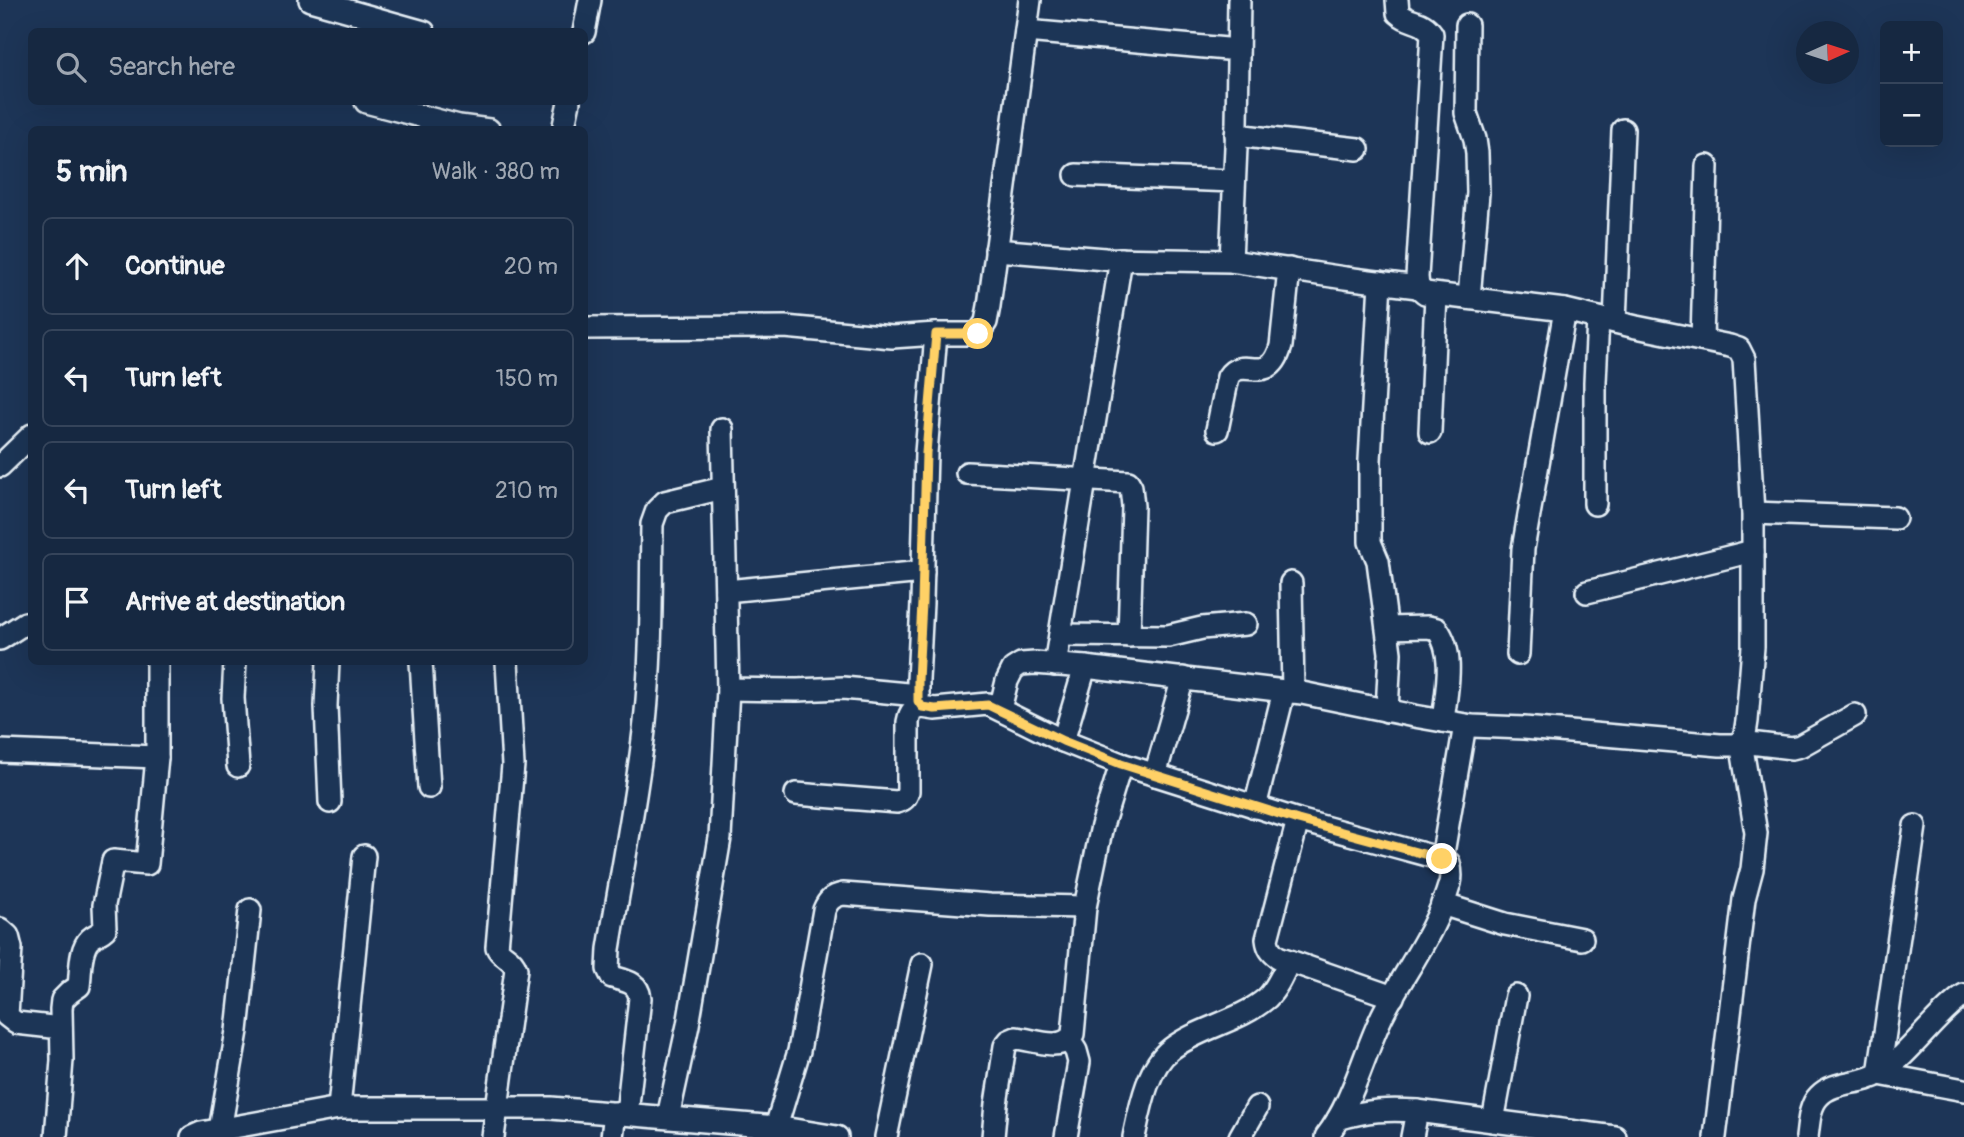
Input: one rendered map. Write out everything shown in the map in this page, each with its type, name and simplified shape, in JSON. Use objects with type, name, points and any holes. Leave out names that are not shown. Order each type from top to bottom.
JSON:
[{"type":"street","points":[[313,0],[362,23],[396,28]]},
{"type":"street","points":[[584,28],[590,0]]},
{"type":"street","points":[[588,328],[785,327],[892,337],[978,334],[986,322],[1030,0]]},
{"type":"street","points":[[1231,261],[1239,0]]},
{"type":"street","points":[[1397,0],[1398,13],[1405,19],[1426,26],[1432,34],[1417,277],[1427,291],[1430,432]]},
{"type":"street","points":[[1467,25],[1466,113],[1475,139],[1478,193],[1469,298]]},
{"type":"street","points":[[1026,31],[1238,50]]},
{"type":"street","points":[[378,105],[459,126]]},
{"type":"street","points":[[564,126],[568,105]]},
{"type":"street","points":[[1595,504],[1594,382],[1606,320],[1623,130]]},
{"type":"street","points":[[1236,135],[1358,149]]},
{"type":"street","points":[[1702,340],[1707,166]]},
{"type":"street","points":[[1076,175],[1234,181]]},
{"type":"street","points":[[996,250],[1121,259],[1231,261],[1565,310],[1739,349],[1744,359],[1753,513],[1753,647],[1747,721],[1741,742],[1756,833],[1744,899],[1715,1137]]},
{"type":"street","points":[[1055,665],[1121,259]]},
{"type":"street","points":[[1217,429],[1228,377],[1232,370],[1270,367],[1278,357],[1290,269]]},
{"type":"street","points":[[1380,282],[1370,460],[1370,542],[1379,570],[1391,664],[1388,711]]},
{"type":"street","points":[[1518,654],[1523,549],[1565,310]]},
{"type":"street","points":[[796,794],[897,803],[906,797],[908,791],[909,714],[920,701],[926,453],[936,334]]},
{"type":"street","points":[[668,1117],[688,1025],[720,838],[727,689],[722,429]]},
{"type":"street","points":[[0,466],[28,439]]},
{"type":"street","points":[[968,473],[1128,482],[1133,506],[1129,636]]},
{"type":"street","points":[[612,1137],[621,1113],[640,998],[639,990],[631,983],[612,977],[608,969],[608,949],[645,723],[650,659],[652,524],[657,510],[665,502],[723,488]]},
{"type":"street","points":[[1753,513],[1895,518]]},
{"type":"street","points":[[1587,592],[1753,551]]},
{"type":"street","points":[[726,591],[923,572]]},
{"type":"street","points":[[1255,807],[1288,692],[1291,583]]},
{"type":"street","points":[[0,639],[28,623]]},
{"type":"street","points":[[1060,635],[1168,636],[1202,628],[1246,624]]},
{"type":"street","points":[[1387,628],[1428,627],[1437,629],[1442,635],[1448,663],[1443,721]]},
{"type":"street","points":[[1000,709],[1013,669],[1021,664],[1035,663],[1288,692],[1465,725],[1720,745],[1741,742],[1800,747],[1855,715]]},
{"type":"street","points":[[56,1137],[62,1060],[62,1000],[79,986],[83,950],[90,939],[100,935],[105,929],[104,905],[113,861],[147,864],[157,757],[157,665]]},
{"type":"street","points":[[235,665],[233,698],[238,766]]},
{"type":"street","points":[[328,665],[326,706],[330,802]]},
{"type":"street","points":[[421,665],[429,787]]},
{"type":"street","points":[[493,1137],[516,969],[510,958],[496,947],[513,765],[507,665]]},
{"type":"street","points":[[1063,741],[1085,667]]},
{"type":"street","points":[[1155,775],[1183,678]]},
{"type":"street","points":[[727,689],[843,688],[920,701],[935,709],[988,705],[1063,741],[1121,764],[1298,820],[1449,863],[1452,872],[1442,904],[1429,933],[1383,1015],[1332,1128]]},
{"type":"street","points":[[1442,859],[1465,725]]},
{"type":"street","points":[[0,751],[157,757]]},
{"type":"street","points":[[1069,1040],[1075,1025],[1085,907],[1102,827],[1121,764]]},
{"type":"street","points":[[1298,820],[1267,939],[1271,952],[1289,961],[1393,997]]},
{"type":"street","points":[[1879,1074],[1916,826]]},
{"type":"street","points":[[339,1108],[364,856]]},
{"type":"street","points":[[776,1127],[799,1051],[824,910],[827,902],[835,896],[843,894],[990,905],[1085,907]]},
{"type":"street","points":[[1442,904],[1505,924],[1582,939]]},
{"type":"street","points":[[220,1130],[237,1031],[250,911]]},
{"type":"street","points":[[0,929],[8,936],[11,948],[7,1016],[16,1023],[61,1028]]},
{"type":"street","points":[[1134,1137],[1142,1098],[1153,1071],[1170,1050],[1268,997],[1289,961]]},
{"type":"street","points":[[886,1137],[922,964]]},
{"type":"street","points":[[1807,1137],[1812,1105],[1820,1095],[1830,1088],[1879,1074],[1951,1004],[1964,995]]},
{"type":"street","points":[[1493,1121],[1516,996]]},
{"type":"street","points":[[993,1137],[1005,1046],[1016,1038],[1056,1044],[1069,1040]]},
{"type":"street","points":[[1066,1137],[1079,1062],[1069,1040]]},
{"type":"street","points":[[1879,1074],[1964,1090]]},
{"type":"street","points":[[1240,1137],[1257,1107]]},
{"type":"street","points":[[192,1137],[220,1130],[289,1127],[339,1108],[551,1108],[776,1127],[837,1137]]},
{"type":"street","points":[[1332,1128],[1360,1112],[1388,1109],[1493,1121],[1552,1134],[1615,1137]]},
{"type":"street","points":[[1412,1137],[1417,1111]]},
{"type":"route","points":[[978,334],[936,334],[926,453],[918,680],[918,701],[922,707],[935,709],[988,705],[1063,741],[1121,764],[1298,820],[1442,859]]}]
